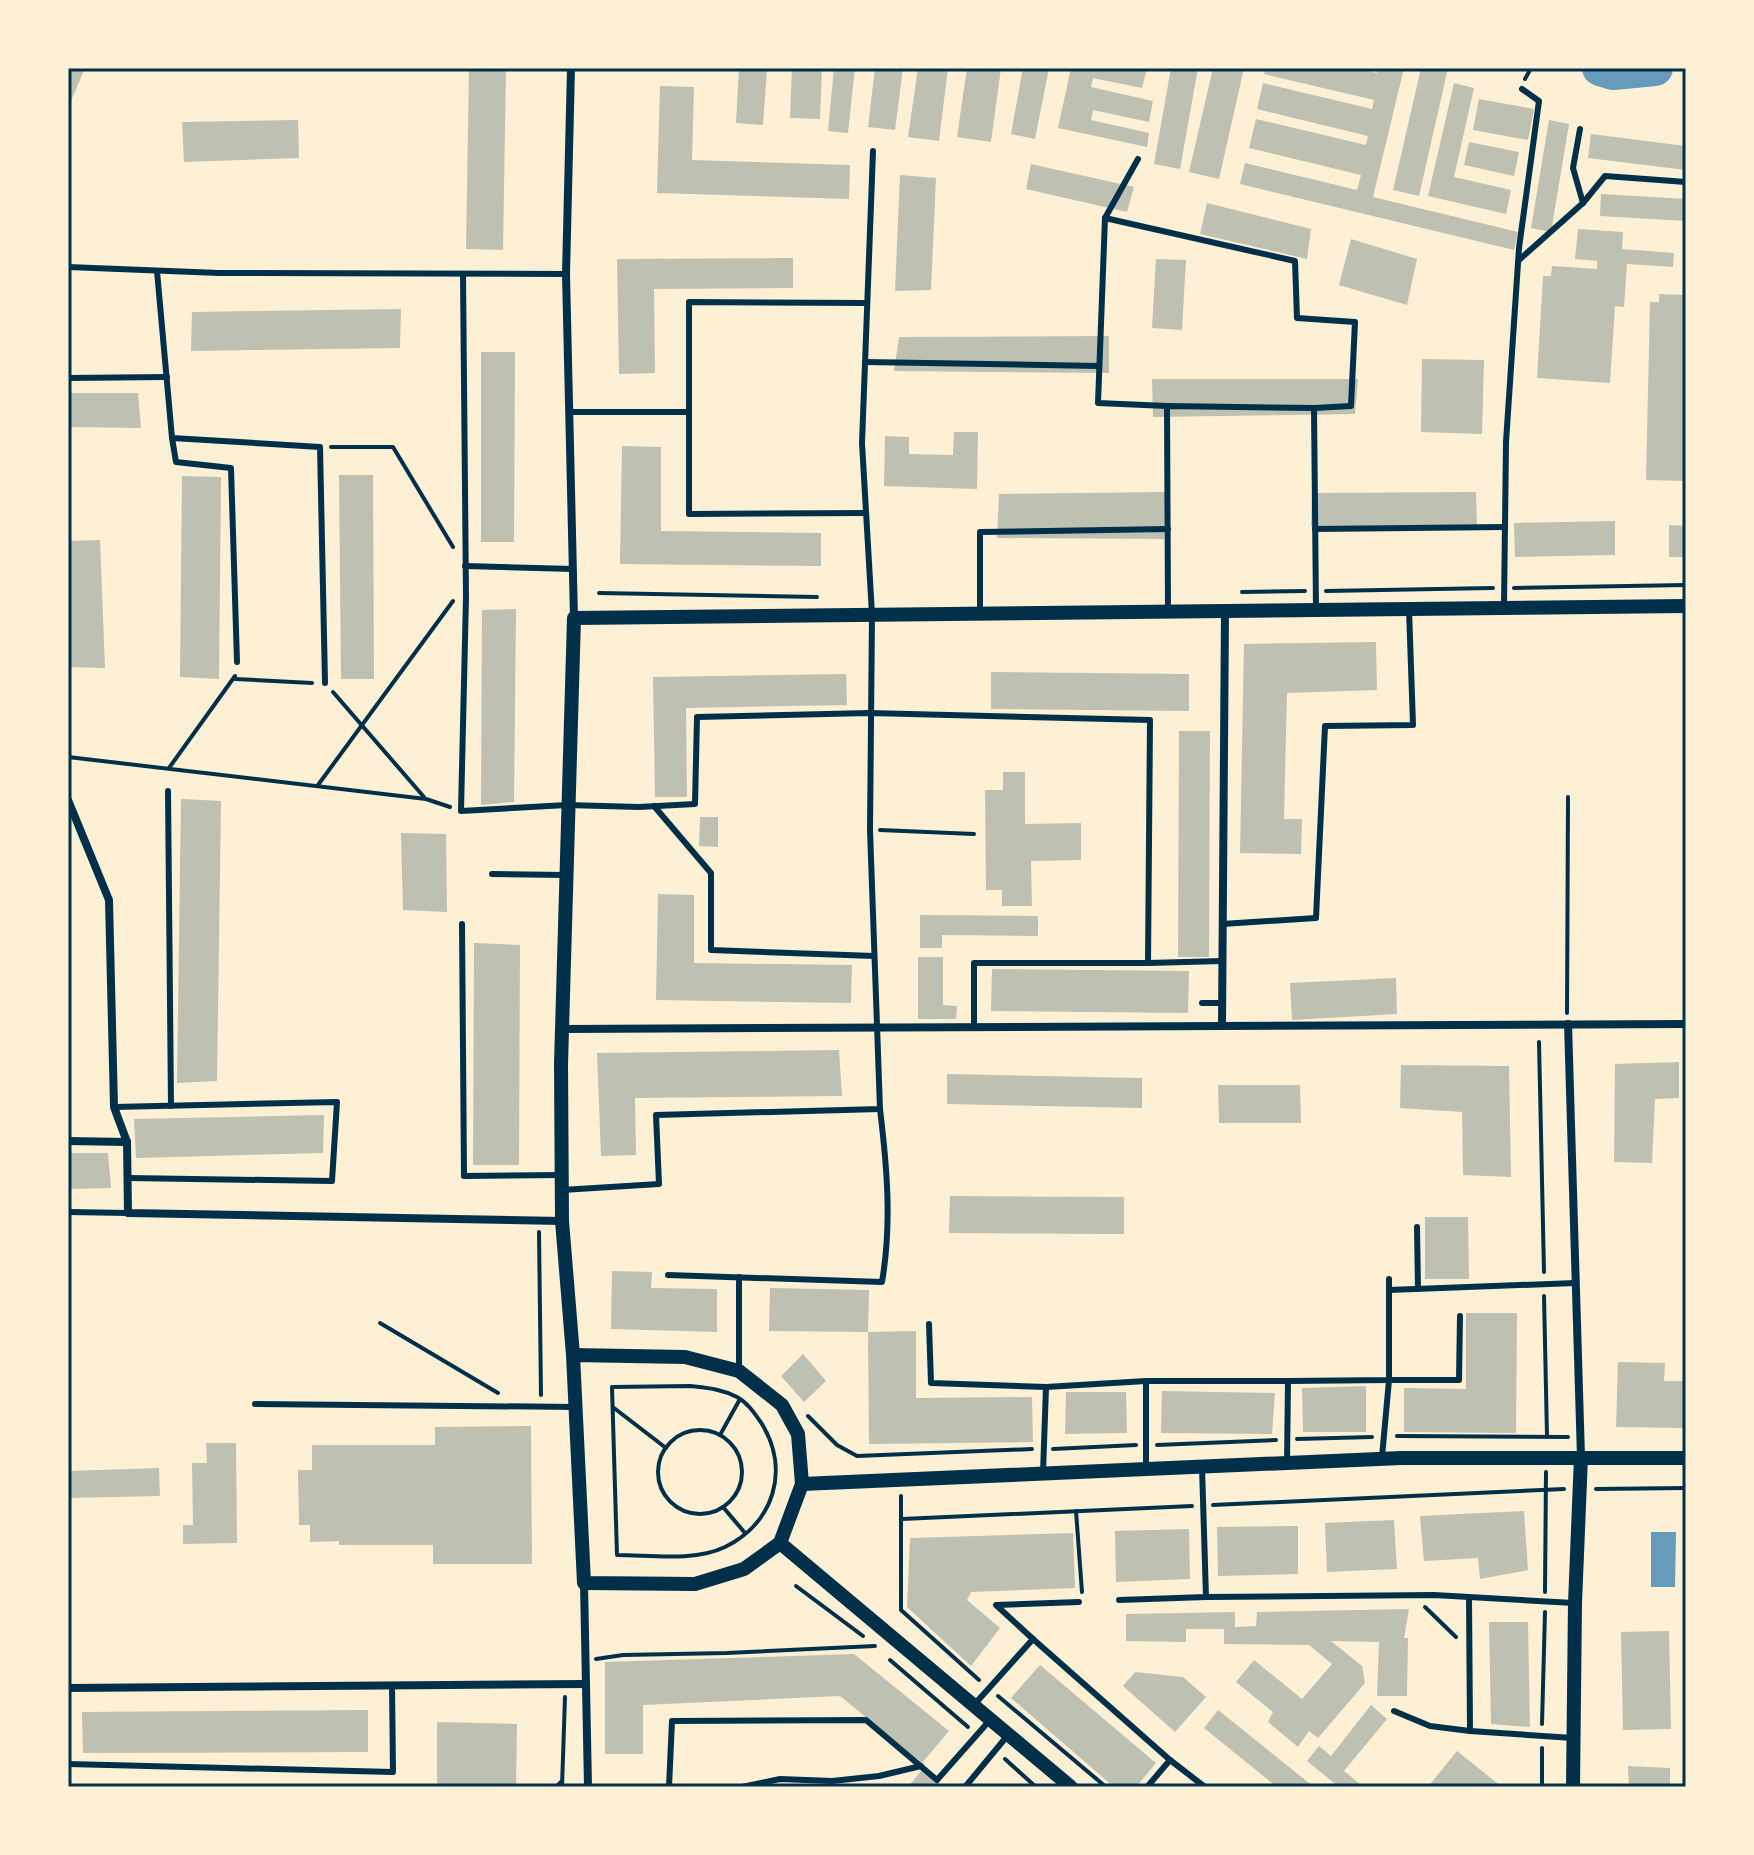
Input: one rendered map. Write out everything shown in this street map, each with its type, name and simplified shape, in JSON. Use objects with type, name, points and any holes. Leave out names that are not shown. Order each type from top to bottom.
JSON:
[{"type":"street","points":[[571,68],[566,274],[574,618],[565,875],[562,1221],[576,1407],[584,1583],[588,1787]]},
{"type":"street","points":[[574,618],[1686,606]]},
{"type":"street","points":[[1222,1025],[1225,611]]},
{"type":"street","points":[[68,800],[109,900],[114,1107],[127,1142],[128,1213],[562,1221]]},
{"type":"street","points":[[1568,1024],[1581,1457],[1575,1603],[1573,1787]]},
{"type":"street","points":[[563,1029],[1686,1024]]},
{"type":"street","points":[[68,1141],[127,1142]]},
{"type":"street","points":[[573,1355],[685,1357],[739,1371],[782,1405],[798,1434],[802,1484],[780,1543],[744,1569],[695,1584],[584,1583]]},
{"type":"street","points":[[802,1484],[1382,1459],[1686,1458]]},
{"type":"street","points":[[780,1543],[1071,1787]]},
{"type":"street","points":[[68,1688],[586,1684]]},
{"type":"lane","points":[[1504,608],[1506,442],[1519,260],[1539,101],[1522,89]]},
{"type":"lane","points":[[1580,129],[1573,168],[1583,203]]},
{"type":"lane","points":[[668,1275],[882,1282],[889,1219],[876,1028],[870,830],[872,614],[862,443],[873,151]]},
{"type":"lane","points":[[1105,218],[1295,261],[1297,318],[1355,322],[1351,406],[1314,408],[1098,403],[1105,218],[1138,159]]},
{"type":"lane","points":[[1519,260],[1583,203],[1605,176],[1686,182]]},
{"type":"lane","points":[[68,267],[157,271],[566,274]]},
{"type":"lane","points":[[157,271],[176,462],[231,468],[237,662]]},
{"type":"lane","points":[[463,274],[465,583],[461,811],[567,805],[695,804],[697,717],[870,713],[1150,720],[1148,963]]},
{"type":"lane","points":[[866,513],[689,514],[689,302],[867,303]]},
{"type":"lane","points":[[865,362],[1099,366]]},
{"type":"lane","points":[[68,378],[167,377]]},
{"type":"lane","points":[[1167,406],[1168,611]]},
{"type":"lane","points":[[1314,408],[1316,610]]},
{"type":"lane","points":[[569,412],[689,412]]},
{"type":"lane","points":[[172,438],[320,447],[325,683]]},
{"type":"lane","points":[[1315,529],[1505,527]]},
{"type":"lane","points":[[980,613],[980,532],[1168,529]]},
{"type":"lane","points":[[465,566],[573,569]]},
{"type":"lane","points":[[1222,924],[1316,918],[1325,726],[1413,725],[1409,609]]},
{"type":"lane","points":[[168,791],[171,1106]]},
{"type":"lane","points":[[654,806],[711,873],[711,950],[874,956]]},
{"type":"lane","points":[[492,874],[565,875]]},
{"type":"lane","points":[[462,924],[464,1176],[659,1184],[656,1115],[880,1109]]},
{"type":"lane","points":[[974,1027],[974,963],[1222,961]]},
{"type":"lane","points":[[1202,1003],[1222,1003]]},
{"type":"lane","points":[[114,1107],[337,1102],[332,1181],[129,1178]]},
{"type":"lane","points":[[68,1212],[128,1213]]},
{"type":"lane","points":[[1417,1227],[1418,1289]]},
{"type":"lane","points":[[739,1277],[739,1371]]},
{"type":"lane","points":[[1382,1459],[1389,1380],[1389,1279]]},
{"type":"lane","points":[[1389,1290],[1575,1283]]},
{"type":"lane","points":[[929,1324],[931,1383],[1046,1387],[1146,1381],[1459,1380],[1460,1316]]},
{"type":"lane","points":[[1146,1381],[1146,1469]]},
{"type":"lane","points":[[1287,1463],[1288,1381]]},
{"type":"lane","points":[[1043,1473],[1046,1387]]},
{"type":"lane","points":[[255,1404],[576,1407]]},
{"type":"lane","points":[[1202,1467],[1206,1597]]},
{"type":"lane","points":[[1119,1600],[1412,1595],[1575,1603]]},
{"type":"lane","points":[[1469,1597],[1470,1731]]},
{"type":"lane","points":[[1079,1602],[996,1605],[1170,1760],[1205,1787]]},
{"type":"lane","points":[[973,1706],[1033,1639]]},
{"type":"lane","points":[[68,1764],[393,1772],[392,1685]]},
{"type":"lane","points":[[1394,1711],[1430,1726],[1574,1738]]},
{"type":"lane","points":[[669,1787],[672,1721],[866,1720],[937,1780],[990,1720]]},
{"type":"lane","points":[[965,1787],[1008,1735]]},
{"type":"lane","points":[[1147,1787],[1170,1760]]},
{"type":"lane","points":[[742,1787],[780,1779],[832,1781],[879,1776],[921,1766]]},
{"type":"path","points":[[320,447],[393,447],[465,566]]},
{"type":"path","points":[[318,786],[465,583]]},
{"type":"path","points":[[1242,592],[1686,585]]},
{"type":"path","points":[[599,593],[823,597]]},
{"type":"path","points":[[169,768],[235,679],[325,683],[426,799]]},
{"type":"path","points":[[68,757],[426,799],[461,811]]},
{"type":"path","points":[[1568,797],[1568,1024]]},
{"type":"path","points":[[870,830],[974,834]]},
{"type":"path","points":[[1539,1042],[1547,1436],[1542,1787]]},
{"type":"path","points":[[538,1221],[541,1407]]},
{"type":"path","points":[[380,1323],[520,1407]]},
{"type":"path","points":[[690,1386],[720,1390],[740,1399],[755,1413],[767,1433],[775,1456],[777,1482],[768,1509],[745,1533],[725,1547],[693,1555],[617,1555],[612,1387],[690,1386]]},
{"type":"path","points":[[720,1435],[740,1399]]},
{"type":"path","points":[[614,1408],[666,1448]]},
{"type":"path","points":[[804,1411],[837,1445],[857,1456],[1384,1436],[1580,1437]]},
{"type":"path","points":[[702,1430],[720,1435],[737,1450],[742,1464],[738,1491],[723,1507],[706,1514],[692,1514],[679,1509],[668,1500],[658,1474],[666,1448],[688,1432],[702,1430]]},
{"type":"path","points":[[898,1454],[902,1519],[901,1610],[1106,1787]]},
{"type":"path","points":[[902,1519],[1545,1490],[1686,1488]]},
{"type":"path","points":[[723,1507],[745,1533]]},
{"type":"path","points":[[1076,1511],[1082,1589],[1079,1602]]},
{"type":"path","points":[[796,1586],[874,1645],[976,1734]]},
{"type":"path","points":[[1412,1595],[1469,1650]]},
{"type":"path","points":[[623,1655],[874,1645]]},
{"type":"path","points":[[560,1785],[565,1683]]},
{"type":"path","points":[[995,1751],[1036,1787]]},
{"type":"water","points":[[1651,1532],[1676,1532],[1675,1587],[1651,1587]]},
{"type":"building","points":[[68,68],[85,68],[68,108]]},
{"type":"building","points":[[469,68],[506,68],[503,250],[466,249]]},
{"type":"building","points":[[739,68],[767,68],[763,125],[736,123]]},
{"type":"building","points":[[792,68],[822,68],[820,119],[790,118]]},
{"type":"building","points":[[834,68],[855,68],[848,133],[828,131]]},
{"type":"building","points":[[875,68],[903,68],[895,130],[868,127]]},
{"type":"building","points":[[918,68],[948,68],[939,141],[908,137]]},
{"type":"building","points":[[967,68],[1001,68],[991,142],[957,137]]},
{"type":"building","points":[[1023,68],[1049,68],[1035,139],[1011,134]]},
{"type":"building","points":[[1071,68],[1147,68],[1142,88],[1093,78],[1091,87],[1153,101],[1149,122],[1093,110],[1091,120],[1149,133],[1147,147],[1058,128]]},
{"type":"building","points":[[1171,68],[1198,68],[1180,169],[1154,164]]},
{"type":"building","points":[[1213,68],[1244,68],[1219,179],[1189,172]]},
{"type":"building","points":[[1266,68],[1355,68],[1377,73],[1378,68],[1404,68],[1373,197],[1518,232],[1514,250],[1240,184],[1245,163],[1357,190],[1361,175],[1249,148],[1256,119],[1366,145],[1368,136],[1257,109],[1263,83],[1372,109],[1374,100],[1264,74]]},
{"type":"building","points":[[1421,68],[1448,68],[1419,196],[1393,190]]},
{"type":"building","points":[[1454,83],[1474,88],[1454,177],[1511,190],[1506,214],[1428,196]]},
{"type":"building","points":[[660,86],[694,87],[692,160],[850,165],[849,199],[657,193]]},
{"type":"building","points":[[1479,99],[1534,109],[1528,140],[1473,130]]},
{"type":"building","points":[[298,120],[299,158],[184,162],[182,122]]},
{"type":"building","points":[[1549,120],[1569,124],[1551,232],[1531,228]]},
{"type":"building","points":[[1591,134],[1686,146],[1686,170],[1588,158]]},
{"type":"building","points":[[1469,142],[1519,152],[1514,176],[1464,165]]},
{"type":"building","points":[[1031,164],[1134,187],[1127,212],[1026,189]]},
{"type":"building","points":[[900,175],[936,178],[931,290],[895,291]]},
{"type":"building","points":[[1601,194],[1686,199],[1686,221],[1600,216]]},
{"type":"building","points":[[1207,203],[1311,229],[1307,259],[1200,234]]},
{"type":"building","points":[[1578,229],[1623,232],[1622,249],[1674,253],[1673,267],[1627,264],[1624,307],[1615,306],[1610,383],[1537,378],[1543,276],[1551,276],[1552,266],[1597,269],[1597,261],[1575,259]]},
{"type":"building","points":[[1351,239],[1417,259],[1407,305],[1339,285]]},
{"type":"building","points":[[793,258],[793,288],[654,289],[655,373],[619,374],[617,259]]},
{"type":"building","points":[[1156,259],[1186,260],[1182,330],[1152,328]]},
{"type":"building","points":[[1659,294],[1686,295],[1686,481],[1646,480],[1650,302],[1659,302]]},
{"type":"building","points":[[401,309],[400,348],[191,351],[192,312]]},
{"type":"building","points":[[1109,336],[1109,373],[894,371],[899,337]]},
{"type":"building","points":[[481,352],[515,352],[514,542],[481,542]]},
{"type":"building","points":[[1422,359],[1484,360],[1482,434],[1421,432]]},
{"type":"building","points":[[1152,379],[1358,379],[1355,414],[1153,417]]},
{"type":"building","points":[[68,393],[138,393],[141,428],[68,427]]},
{"type":"building","points":[[954,432],[978,432],[977,489],[884,486],[885,436],[909,437],[909,454],[953,455]]},
{"type":"building","points":[[622,446],[661,447],[661,531],[821,533],[821,566],[620,564]]},
{"type":"building","points":[[339,475],[373,475],[374,679],[341,679]]},
{"type":"building","points":[[182,476],[221,477],[219,679],[180,677]]},
{"type":"building","points":[[1166,492],[1164,539],[997,538],[999,494]]},
{"type":"building","points":[[1476,492],[1477,527],[1311,526],[1312,493]]},
{"type":"building","points":[[1615,521],[1615,555],[1515,557],[1514,523]]},
{"type":"building","points":[[1669,525],[1686,526],[1686,557],[1669,557]]},
{"type":"building","points":[[100,540],[105,668],[68,667],[68,541]]},
{"type":"building","points":[[516,609],[514,802],[481,805],[482,610]]},
{"type":"building","points":[[1376,642],[1377,690],[1287,693],[1284,819],[1302,819],[1301,854],[1240,853],[1244,644]]},
{"type":"building","points":[[991,672],[1189,674],[1189,711],[991,709]]},
{"type":"building","points":[[846,674],[847,705],[686,708],[687,797],[655,797],[653,677]]},
{"type":"building","points":[[1179,731],[1210,731],[1209,957],[1178,957]]},
{"type":"building","points":[[1003,772],[1025,772],[1025,824],[1081,823],[1081,860],[1031,861],[1032,906],[1002,906],[1002,890],[986,890],[985,790],[1003,790]]},
{"type":"building","points":[[181,799],[221,801],[217,1081],[177,1083]]},
{"type":"building","points":[[700,817],[718,817],[718,847],[699,846]]},
{"type":"building","points":[[401,833],[446,834],[447,912],[403,910]]},
{"type":"building","points":[[658,894],[694,895],[694,963],[852,965],[851,1003],[656,1000]]},
{"type":"building","points":[[920,915],[1038,916],[1038,936],[942,935],[942,948],[920,948]]},
{"type":"building","points":[[474,943],[520,945],[519,1165],[473,1165]]},
{"type":"building","points":[[918,957],[943,957],[943,1005],[957,1006],[956,1019],[918,1019]]},
{"type":"building","points":[[992,969],[1189,971],[1188,1013],[991,1011]]},
{"type":"building","points":[[1396,978],[1397,1014],[1292,1020],[1290,983]]},
{"type":"building","points":[[839,1050],[842,1096],[635,1098],[636,1155],[601,1156],[597,1053]]},
{"type":"building","points":[[1679,1062],[1679,1098],[1655,1099],[1652,1163],[1614,1162],[1615,1064]]},
{"type":"building","points":[[1401,1065],[1509,1066],[1511,1177],[1463,1175],[1462,1112],[1400,1108]]},
{"type":"building","points":[[947,1074],[1142,1078],[1142,1108],[947,1104]]},
{"type":"building","points":[[1218,1085],[1300,1085],[1301,1123],[1219,1123]]},
{"type":"building","points":[[324,1115],[323,1153],[136,1158],[134,1119]]},
{"type":"building","points":[[68,1153],[108,1153],[111,1188],[68,1189]]},
{"type":"building","points":[[950,1196],[1124,1197],[1124,1234],[949,1233]]},
{"type":"building","points":[[1425,1217],[1468,1217],[1469,1279],[1425,1279]]},
{"type":"building","points":[[612,1271],[652,1272],[651,1288],[717,1289],[717,1332],[611,1329]]},
{"type":"building","points":[[770,1288],[869,1290],[868,1332],[769,1331]]},
{"type":"building","points":[[1466,1313],[1517,1313],[1516,1433],[1404,1432],[1404,1388],[1466,1389]]},
{"type":"building","points":[[916,1331],[916,1398],[1032,1397],[1033,1442],[869,1444],[868,1332]]},
{"type":"building","points":[[803,1354],[826,1381],[804,1402],[781,1376]]},
{"type":"building","points":[[1618,1362],[1665,1363],[1664,1381],[1686,1381],[1686,1428],[1616,1427]]},
{"type":"building","points":[[1366,1386],[1366,1432],[1303,1432],[1302,1388]]},
{"type":"building","points":[[1162,1391],[1275,1393],[1272,1434],[1161,1433]]},
{"type":"building","points":[[1066,1392],[1126,1392],[1127,1433],[1065,1434]]},
{"type":"building","points":[[531,1426],[532,1564],[433,1564],[433,1545],[310,1542],[310,1525],[299,1525],[298,1470],[312,1470],[312,1445],[435,1445],[435,1427]]},
{"type":"building","points":[[206,1443],[236,1443],[237,1543],[183,1544],[183,1525],[193,1525],[192,1463],[207,1463]]},
{"type":"building","points":[[159,1468],[160,1496],[68,1498],[68,1471]]},
{"type":"building","points":[[1524,1511],[1528,1570],[1480,1579],[1478,1558],[1424,1561],[1420,1516]]},
{"type":"building","points":[[1394,1520],[1397,1569],[1327,1572],[1325,1523]]},
{"type":"building","points":[[1298,1526],[1298,1574],[1218,1576],[1217,1527]]},
{"type":"building","points":[[1189,1529],[1190,1579],[1116,1582],[1115,1531]]},
{"type":"building","points":[[1073,1533],[1075,1588],[971,1592],[967,1600],[1000,1628],[971,1666],[907,1607],[910,1538]]},
{"type":"building","points":[[1409,1609],[1404,1638],[1408,1638],[1407,1696],[1377,1696],[1379,1642],[1331,1641],[1362,1666],[1365,1683],[1318,1738],[1309,1731],[1298,1747],[1268,1722],[1273,1712],[1236,1682],[1254,1660],[1302,1699],[1332,1664],[1309,1645],[1224,1644],[1224,1629],[1186,1629],[1186,1642],[1126,1641],[1126,1614],[1235,1612],[1235,1627],[1256,1626],[1257,1612]]},
{"type":"building","points":[[1489,1622],[1528,1622],[1530,1727],[1491,1724]]},
{"type":"building","points":[[1669,1631],[1671,1729],[1623,1730],[1621,1632]]},
{"type":"building","points":[[854,1654],[949,1731],[922,1763],[840,1696],[643,1705],[643,1754],[605,1754],[605,1662]]},
{"type":"building","points":[[1040,1665],[1156,1763],[1136,1787],[1114,1787],[1011,1698]]},
{"type":"building","points":[[1135,1672],[1183,1677],[1206,1697],[1175,1732],[1123,1686]]},
{"type":"building","points":[[1371,1705],[1387,1719],[1344,1771],[1360,1784],[1358,1787],[1331,1787],[1334,1783],[1307,1761],[1319,1746],[1331,1756]]},
{"type":"building","points":[[368,1710],[368,1752],[83,1753],[82,1712]]},
{"type":"building","points":[[1218,1710],[1314,1787],[1277,1787],[1204,1728]]},
{"type":"building","points":[[437,1722],[517,1724],[516,1787],[437,1787]]},
{"type":"building","points":[[1457,1751],[1502,1787],[1428,1787]]},
{"type":"building","points":[[1628,1766],[1670,1768],[1670,1787],[1629,1787]]},
{"type":"building","points":[[922,1770],[943,1787],[908,1787]]},
{"type":"waterway","points":[[1600,68],[1613,72],[1655,68]]}]
